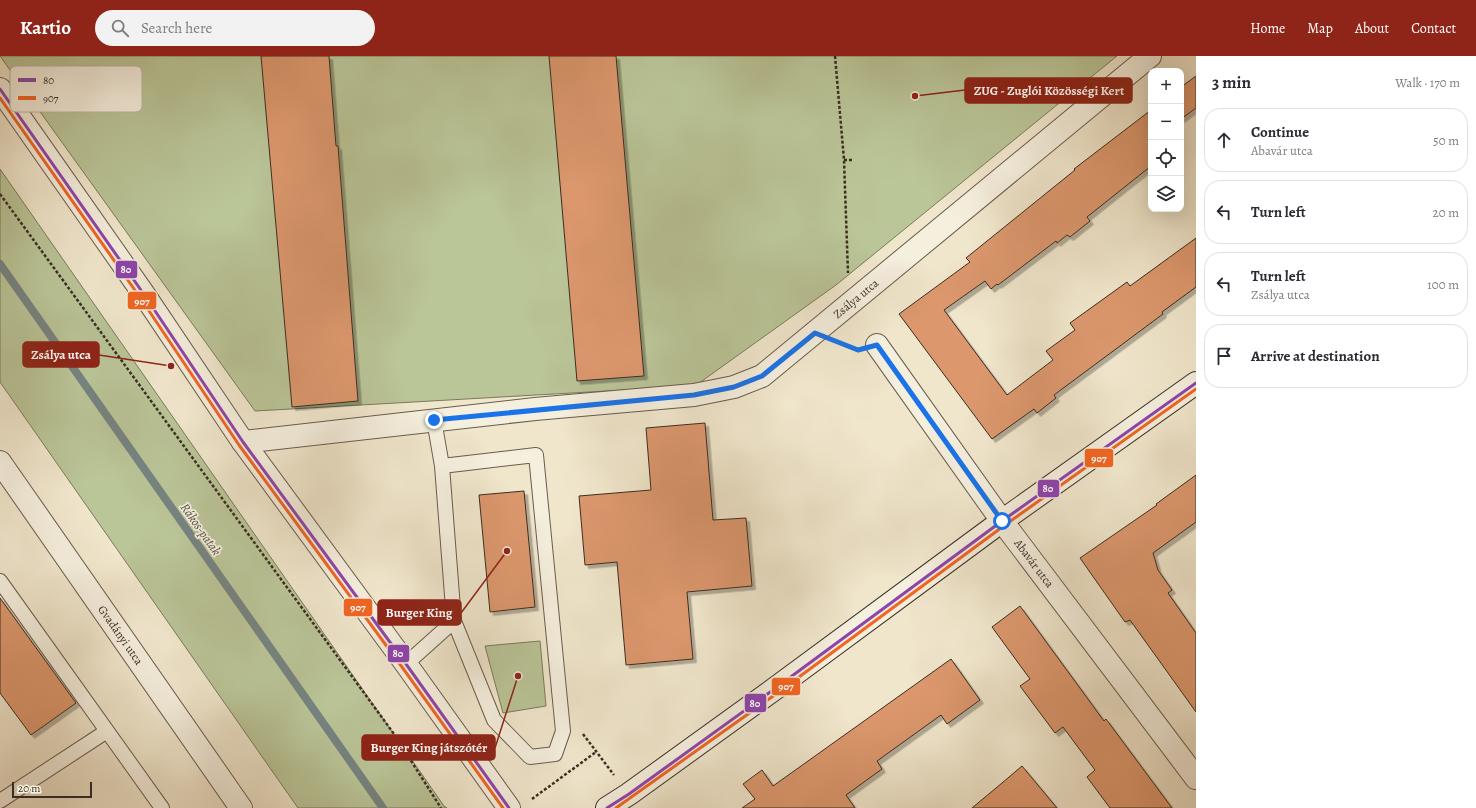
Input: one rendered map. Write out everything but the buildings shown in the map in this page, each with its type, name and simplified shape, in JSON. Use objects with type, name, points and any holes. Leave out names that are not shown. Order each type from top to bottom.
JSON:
[{"type":"street","name":"Zsálya utca","points":[[243,442],[434,420],[694,395],[734,387],[762,376],[1150,56]]},
{"type":"street","points":[[0,89],[10,103]]},
{"type":"street","points":[[16,112],[147,299],[243,442],[406,664],[518,806]]},
{"type":"street","name":"Abavár utca","points":[[877,345],[1002,521],[1196,778]]},
{"type":"street","points":[[618,805],[1002,521],[1196,383]]},
{"type":"street","name":"Gvadányi utca","points":[[0,462],[241,808]]},
{"type":"lane","points":[[434,420],[442,466],[454,621],[494,720],[530,757],[555,754],[563,731],[536,455],[442,466]]},
{"type":"lane","points":[[0,581],[162,808]]},
{"type":"lane","points":[[406,664],[454,621]]},
{"type":"lane","points":[[0,801],[107,731]]},
{"type":"path","points":[[835,56],[844,160],[848,276],[856,298]]},
{"type":"path","points":[[844,160],[854,160]]},
{"type":"path","points":[[0,194],[394,734],[441,808]]},
{"type":"path","points":[[815,333],[858,350],[877,345]]},
{"type":"path","points":[[518,806],[596,752]]},
{"type":"green space","points":[[0,56],[1117,56],[836,285],[695,386],[255,411],[40,112],[142,112],[142,66],[10,66],[10,70]]},
{"type":"green space","points":[[0,169],[444,806],[447,808],[298,808],[0,382]]},
{"type":"green space","points":[[540,641],[546,706],[503,713],[485,646]]},
{"type":"waterway","name":"Rákos-patak","points":[[0,264],[383,808]]},
{"type":"transit line","name":"80","points":[[0,89],[10,103]]},
{"type":"transit line","name":"907","points":[[0,98],[139,296],[239,445],[402,667],[503,808]]},
{"type":"transit line","name":"80","points":[[16,112],[143,293],[243,442],[406,664],[509,808]]},
{"type":"transit line","name":"80","points":[[607,808],[629,794],[773,690],[1002,521],[1196,383]]},
{"type":"transit line","name":"907","points":[[616,808],[776,694],[1005,525],[1196,389]]},
{"type":"place","name":"ZUG - Zuglói Közösségi Kert","points":[[915,96]]},
{"type":"place","name":"Zsálya utca","points":[[171,366]]},
{"type":"place","name":"Burger King","points":[[507,551]]},
{"type":"place","name":"Burger King játszótér","points":[[518,676]]},
{"type":"route","points":[[434,420],[535,409],[694,395],[734,387],[762,376],[815,333],[858,350],[877,345],[1002,521]]}]
